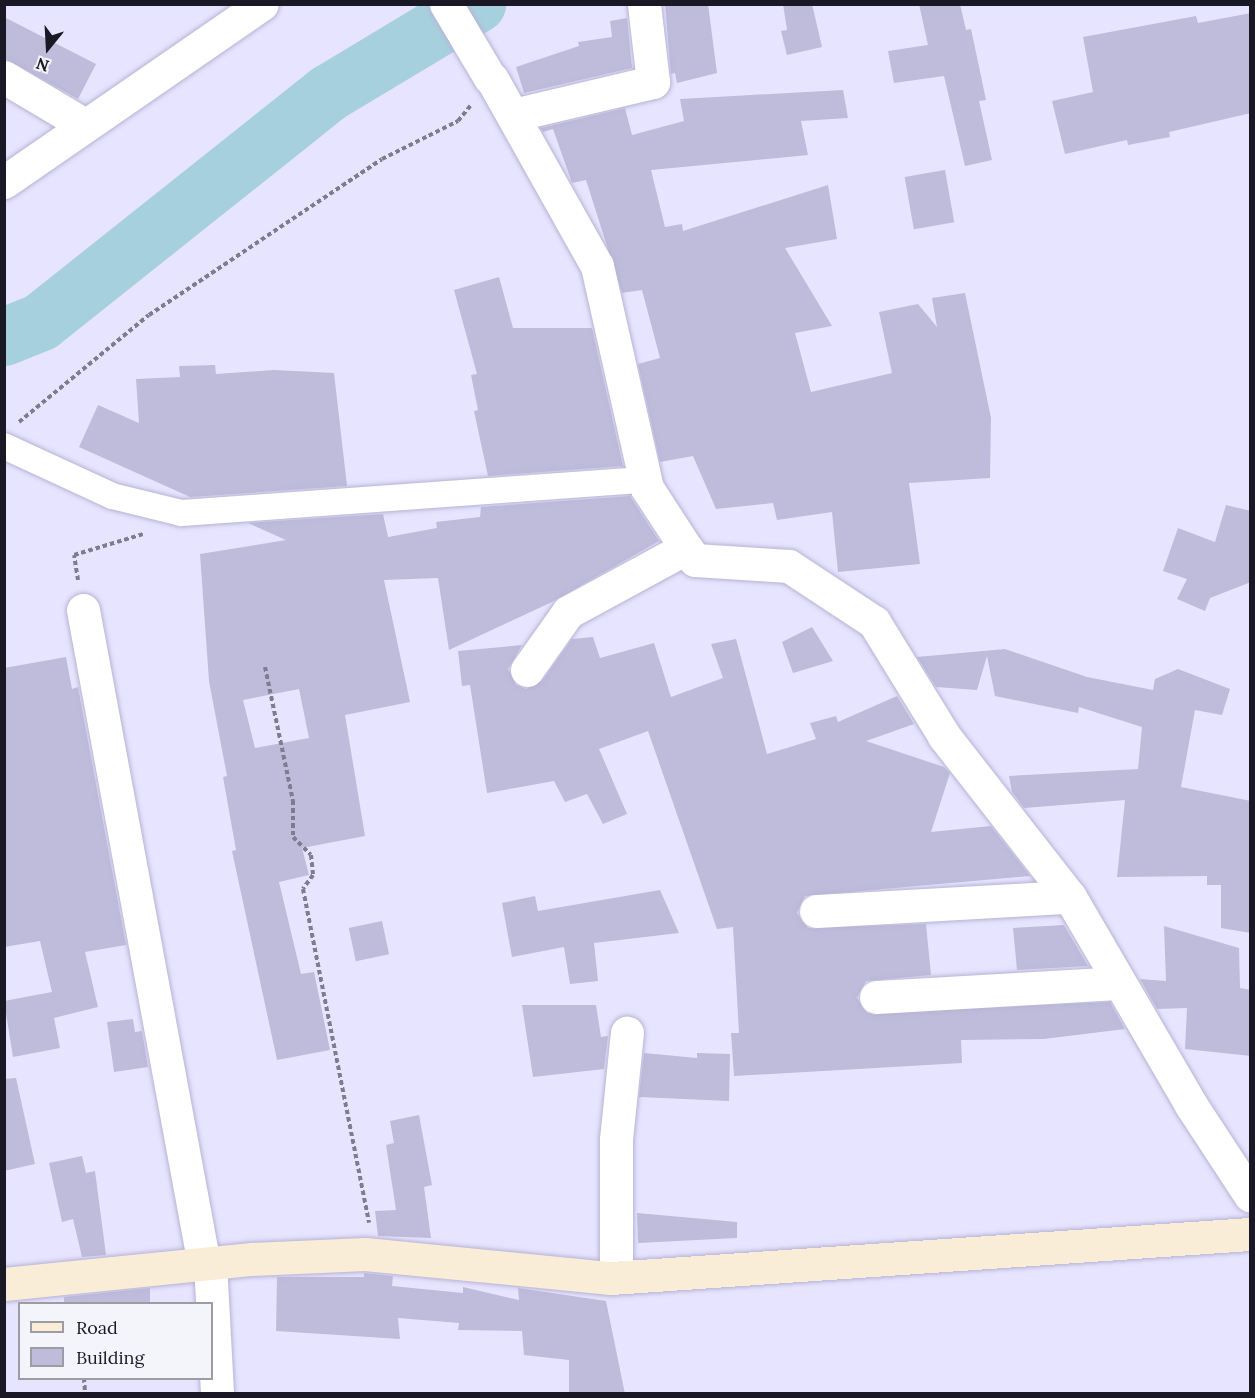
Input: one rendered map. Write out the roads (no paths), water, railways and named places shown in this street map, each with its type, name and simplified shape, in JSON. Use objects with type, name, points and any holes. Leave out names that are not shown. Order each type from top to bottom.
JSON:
[{"type":"main road","points":[[4,1284],[210,1263],[376,1256],[511,1272],[616,1277],[1251,1234]]},
{"type":"street","points":[[446,4],[513,114],[597,266],[644,480],[686,548],[695,560],[789,566],[874,622],[944,736],[1070,897],[1118,983],[1251,1195]]},
{"type":"street","points":[[513,114],[653,82],[644,4]]},
{"type":"street","points":[[4,182],[252,7]]},
{"type":"street","points":[[4,77],[85,125]]},
{"type":"street","points":[[9,436],[112,496],[181,513],[644,480]]},
{"type":"street","points":[[527,670],[568,612],[686,548]]},
{"type":"street","points":[[83,610],[202,1254],[210,1263],[212,1302]]},
{"type":"street","points":[[816,911],[1070,897]]},
{"type":"street","points":[[876,997],[1118,983]]},
{"type":"street","points":[[616,1277],[616,1139],[627,1033]]},
{"type":"street","points":[[213,1319],[217,1394]]},
{"type":"waterway","points":[[4,337],[41,322],[329,93],[477,4]]}]
